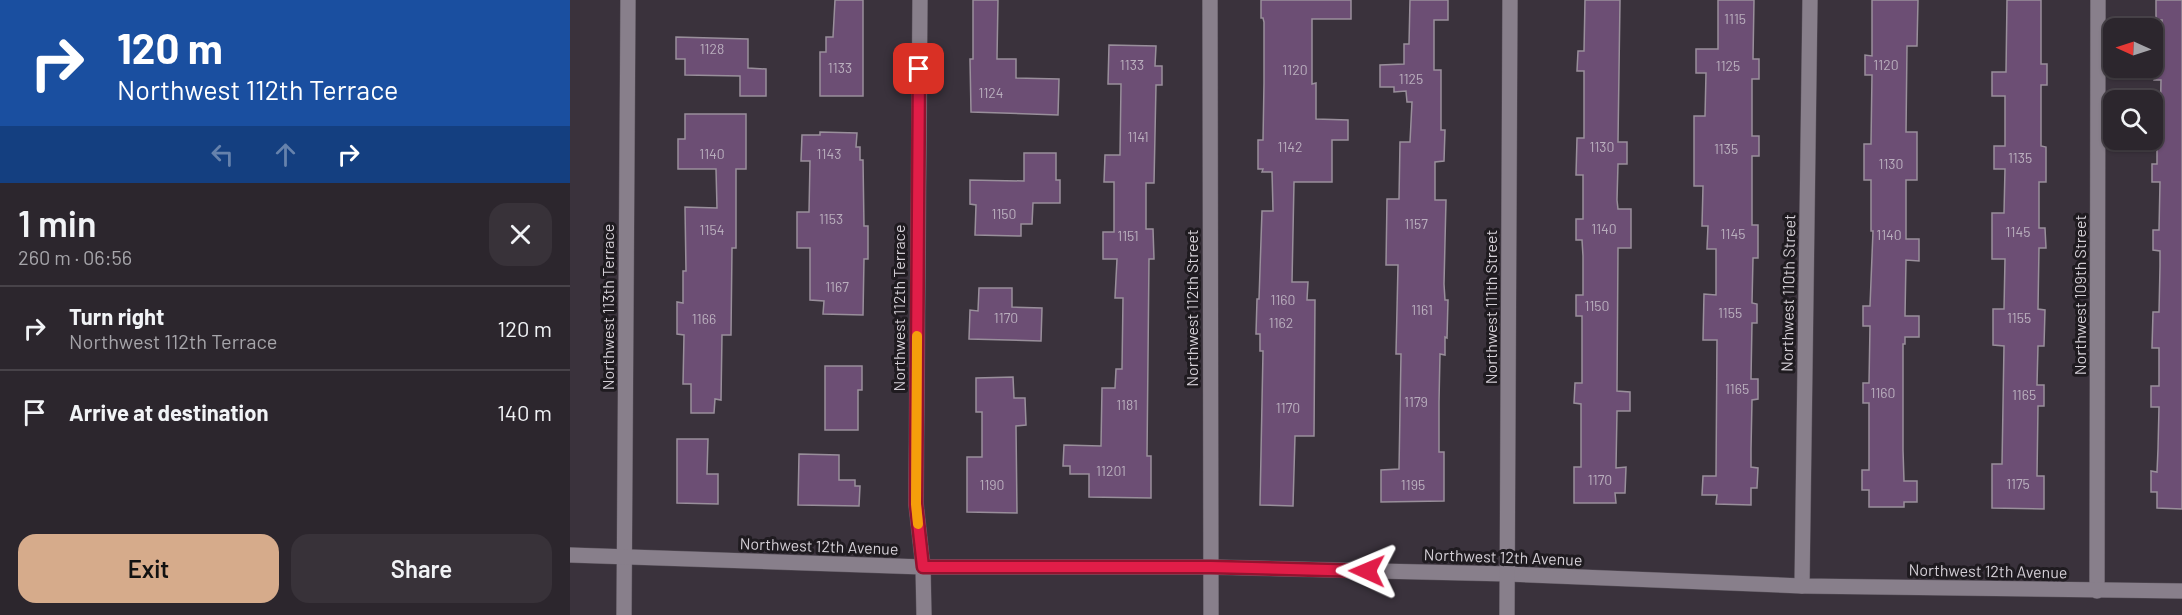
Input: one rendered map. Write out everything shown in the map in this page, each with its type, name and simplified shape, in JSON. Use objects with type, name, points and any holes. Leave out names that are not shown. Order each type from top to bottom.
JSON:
[{"type":"street","name":"Northwest 113th Terrace","points":[[624,615],[628,0]]},
{"type":"street","name":"Northwest 112th Terrace","points":[[920,0],[916,504],[923,567],[924,615]]},
{"type":"street","name":"Northwest 112th Street","points":[[1210,0],[1211,615]]},
{"type":"street","name":"Northwest 111th Street","points":[[1507,615],[1510,0]]},
{"type":"street","name":"Northwest 110th Street","points":[[1802,586],[1810,0]]},
{"type":"street","name":"Northwest 109th Street","points":[[2097,591],[2098,0]]},
{"type":"street","name":"Northwest 12th Avenue","points":[[570,555],[923,567],[1211,567],[1508,574],[1802,586],[2182,591]]},
{"type":"building","points":[[835,0],[863,0],[863,96],[820,96],[820,52],[826,52],[826,37],[833,37]]},
{"type":"building","points":[[973,0],[998,0],[997,59],[1016,59],[1016,78],[1059,79],[1058,115],[971,112],[970,59],[973,59]]},
{"type":"building","points":[[1261,0],[1351,0],[1351,19],[1312,19],[1312,84],[1316,83],[1316,119],[1348,120],[1348,140],[1332,140],[1332,182],[1294,182],[1292,282],[1308,282],[1307,300],[1315,300],[1314,436],[1295,436],[1293,506],[1260,505],[1263,351],[1260,351],[1260,334],[1256,334],[1257,299],[1259,299],[1262,211],[1273,211],[1272,172],[1262,172],[1263,169],[1258,169],[1258,140],[1263,140],[1264,22],[1261,18]]},
{"type":"building","points":[[1410,0],[1448,0],[1448,20],[1434,20],[1434,70],[1441,70],[1441,130],[1445,130],[1444,161],[1435,162],[1435,200],[1446,200],[1444,284],[1445,300],[1448,300],[1447,338],[1445,337],[1445,355],[1440,354],[1439,402],[1439,452],[1444,452],[1444,501],[1381,502],[1381,470],[1399,469],[1401,354],[1396,354],[1398,265],[1386,265],[1387,199],[1399,199],[1400,142],[1410,142],[1412,102],[1407,102],[1406,91],[1394,92],[1394,87],[1380,87],[1380,65],[1404,64],[1404,44],[1409,44]]},
{"type":"building","points":[[1585,0],[1620,0],[1618,142],[1627,142],[1627,164],[1618,164],[1617,200],[1618,209],[1631,209],[1631,248],[1618,248],[1617,391],[1630,392],[1630,411],[1617,411],[1616,468],[1626,467],[1625,493],[1615,493],[1616,503],[1574,503],[1574,467],[1581,467],[1581,404],[1574,403],[1575,383],[1582,383],[1582,316],[1576,316],[1576,295],[1583,295],[1582,240],[1576,240],[1576,219],[1583,219],[1583,175],[1576,175],[1577,138],[1584,138],[1584,71],[1577,71],[1578,51],[1584,51]]},
{"type":"building","points":[[1718,0],[1754,0],[1753,59],[1759,59],[1759,79],[1752,79],[1752,136],[1759,136],[1759,156],[1752,156],[1752,225],[1758,225],[1758,258],[1753,258],[1752,303],[1757,304],[1757,323],[1752,323],[1751,379],[1758,379],[1758,399],[1752,400],[1751,467],[1758,468],[1757,488],[1751,488],[1751,505],[1716,504],[1717,495],[1702,495],[1703,476],[1716,476],[1717,340],[1703,340],[1704,294],[1716,295],[1716,249],[1707,249],[1708,226],[1702,226],[1703,186],[1694,186],[1694,116],[1705,116],[1706,73],[1696,73],[1696,49],[1718,49]]},
{"type":"building","points":[[1872,0],[1918,0],[1917,46],[1907,46],[1906,132],[1917,132],[1917,180],[1906,180],[1906,239],[1919,239],[1919,261],[1906,260],[1905,316],[1919,316],[1919,337],[1905,337],[1905,344],[1903,344],[1904,481],[1917,481],[1917,502],[1904,502],[1904,507],[1869,507],[1869,490],[1862,490],[1862,470],[1869,470],[1869,403],[1863,403],[1863,383],[1869,383],[1870,326],[1863,326],[1863,306],[1870,306],[1873,231],[1871,231],[1871,180],[1864,180],[1864,144],[1871,144],[1872,75],[1865,75],[1865,55],[1872,56]]},
{"type":"building","points":[[2007,0],[2041,0],[2041,64],[2047,64],[2047,85],[2041,85],[2041,146],[2046,147],[2046,182],[2039,182],[2039,228],[2045,228],[2046,248],[2039,248],[2038,309],[2045,310],[2044,346],[2038,346],[2037,385],[2044,385],[2044,406],[2038,406],[2037,476],[2044,476],[2044,509],[1992,508],[1992,464],[2002,464],[2004,346],[1993,345],[1993,309],[2004,309],[2005,259],[1992,259],[1992,213],[2004,213],[2005,169],[1994,169],[1994,146],[2005,146],[2005,96],[1992,96],[1992,72],[2006,72]]},
{"type":"building","points":[[2156,0],[2182,0],[2182,509],[2157,508],[2157,492],[2151,492],[2151,471],[2157,472],[2159,407],[2151,407],[2151,386],[2159,386],[2159,348],[2152,348],[2153,312],[2159,312],[2160,266],[2160,251],[2153,250],[2153,230],[2159,230],[2160,182],[2152,182],[2152,164],[2157,164],[2157,150],[2163,150],[2163,90],[2161,90],[2161,80],[2154,80],[2154,78],[2163,78],[2163,18],[2156,18]]},
{"type":"building","points":[[676,37],[748,39],[748,68],[766,69],[766,96],[740,96],[740,76],[685,75],[685,59],[676,59]]},
{"type":"building","points":[[1109,45],[1156,46],[1155,66],[1162,66],[1162,85],[1156,85],[1154,183],[1146,183],[1146,229],[1153,229],[1154,259],[1149,259],[1147,456],[1151,456],[1151,498],[1089,497],[1089,474],[1070,474],[1070,466],[1063,466],[1064,445],[1101,446],[1102,388],[1115,388],[1116,369],[1122,369],[1123,298],[1115,298],[1117,259],[1103,259],[1103,232],[1114,232],[1114,182],[1104,182],[1105,155],[1120,155],[1121,84],[1108,84]]},
{"type":"building","points":[[685,114],[746,114],[746,169],[736,169],[736,248],[732,248],[731,335],[722,335],[721,400],[715,399],[714,413],[691,413],[691,384],[683,384],[684,335],[677,334],[677,302],[683,303],[683,271],[686,271],[685,207],[717,208],[716,169],[678,169],[678,139],[685,139]]},
{"type":"building","points":[[820,132],[857,133],[856,147],[860,147],[860,160],[863,160],[864,226],[868,226],[868,259],[864,259],[863,315],[823,314],[824,301],[810,300],[810,248],[797,248],[797,212],[809,212],[810,161],[801,161],[802,135],[820,135]]},
{"type":"building","points":[[1024,153],[1056,153],[1056,180],[1060,180],[1060,203],[1033,203],[1032,224],[1021,224],[1021,236],[975,235],[976,205],[970,204],[970,180],[1024,181]]},
{"type":"building","points":[[979,288],[1012,288],[1012,307],[1042,308],[1041,341],[969,339],[970,310],[978,311]]},
{"type":"building","points":[[825,366],[862,366],[862,390],[858,390],[858,430],[825,430]]},
{"type":"building","points":[[1013,377],[1014,398],[1025,398],[1026,425],[1016,426],[1017,513],[967,512],[967,457],[982,457],[982,412],[976,412],[976,378]]},
{"type":"building","points":[[677,439],[708,439],[707,474],[718,474],[718,504],[677,503]]},
{"type":"building","points":[[799,454],[839,455],[839,480],[855,480],[855,486],[860,486],[859,506],[798,505]]},
{"type":"slow traffic","points":[[917,336],[916,504],[918,524]]},
{"type":"route","points":[[919,69],[916,504],[923,567],[1211,567],[1367,571]]}]
